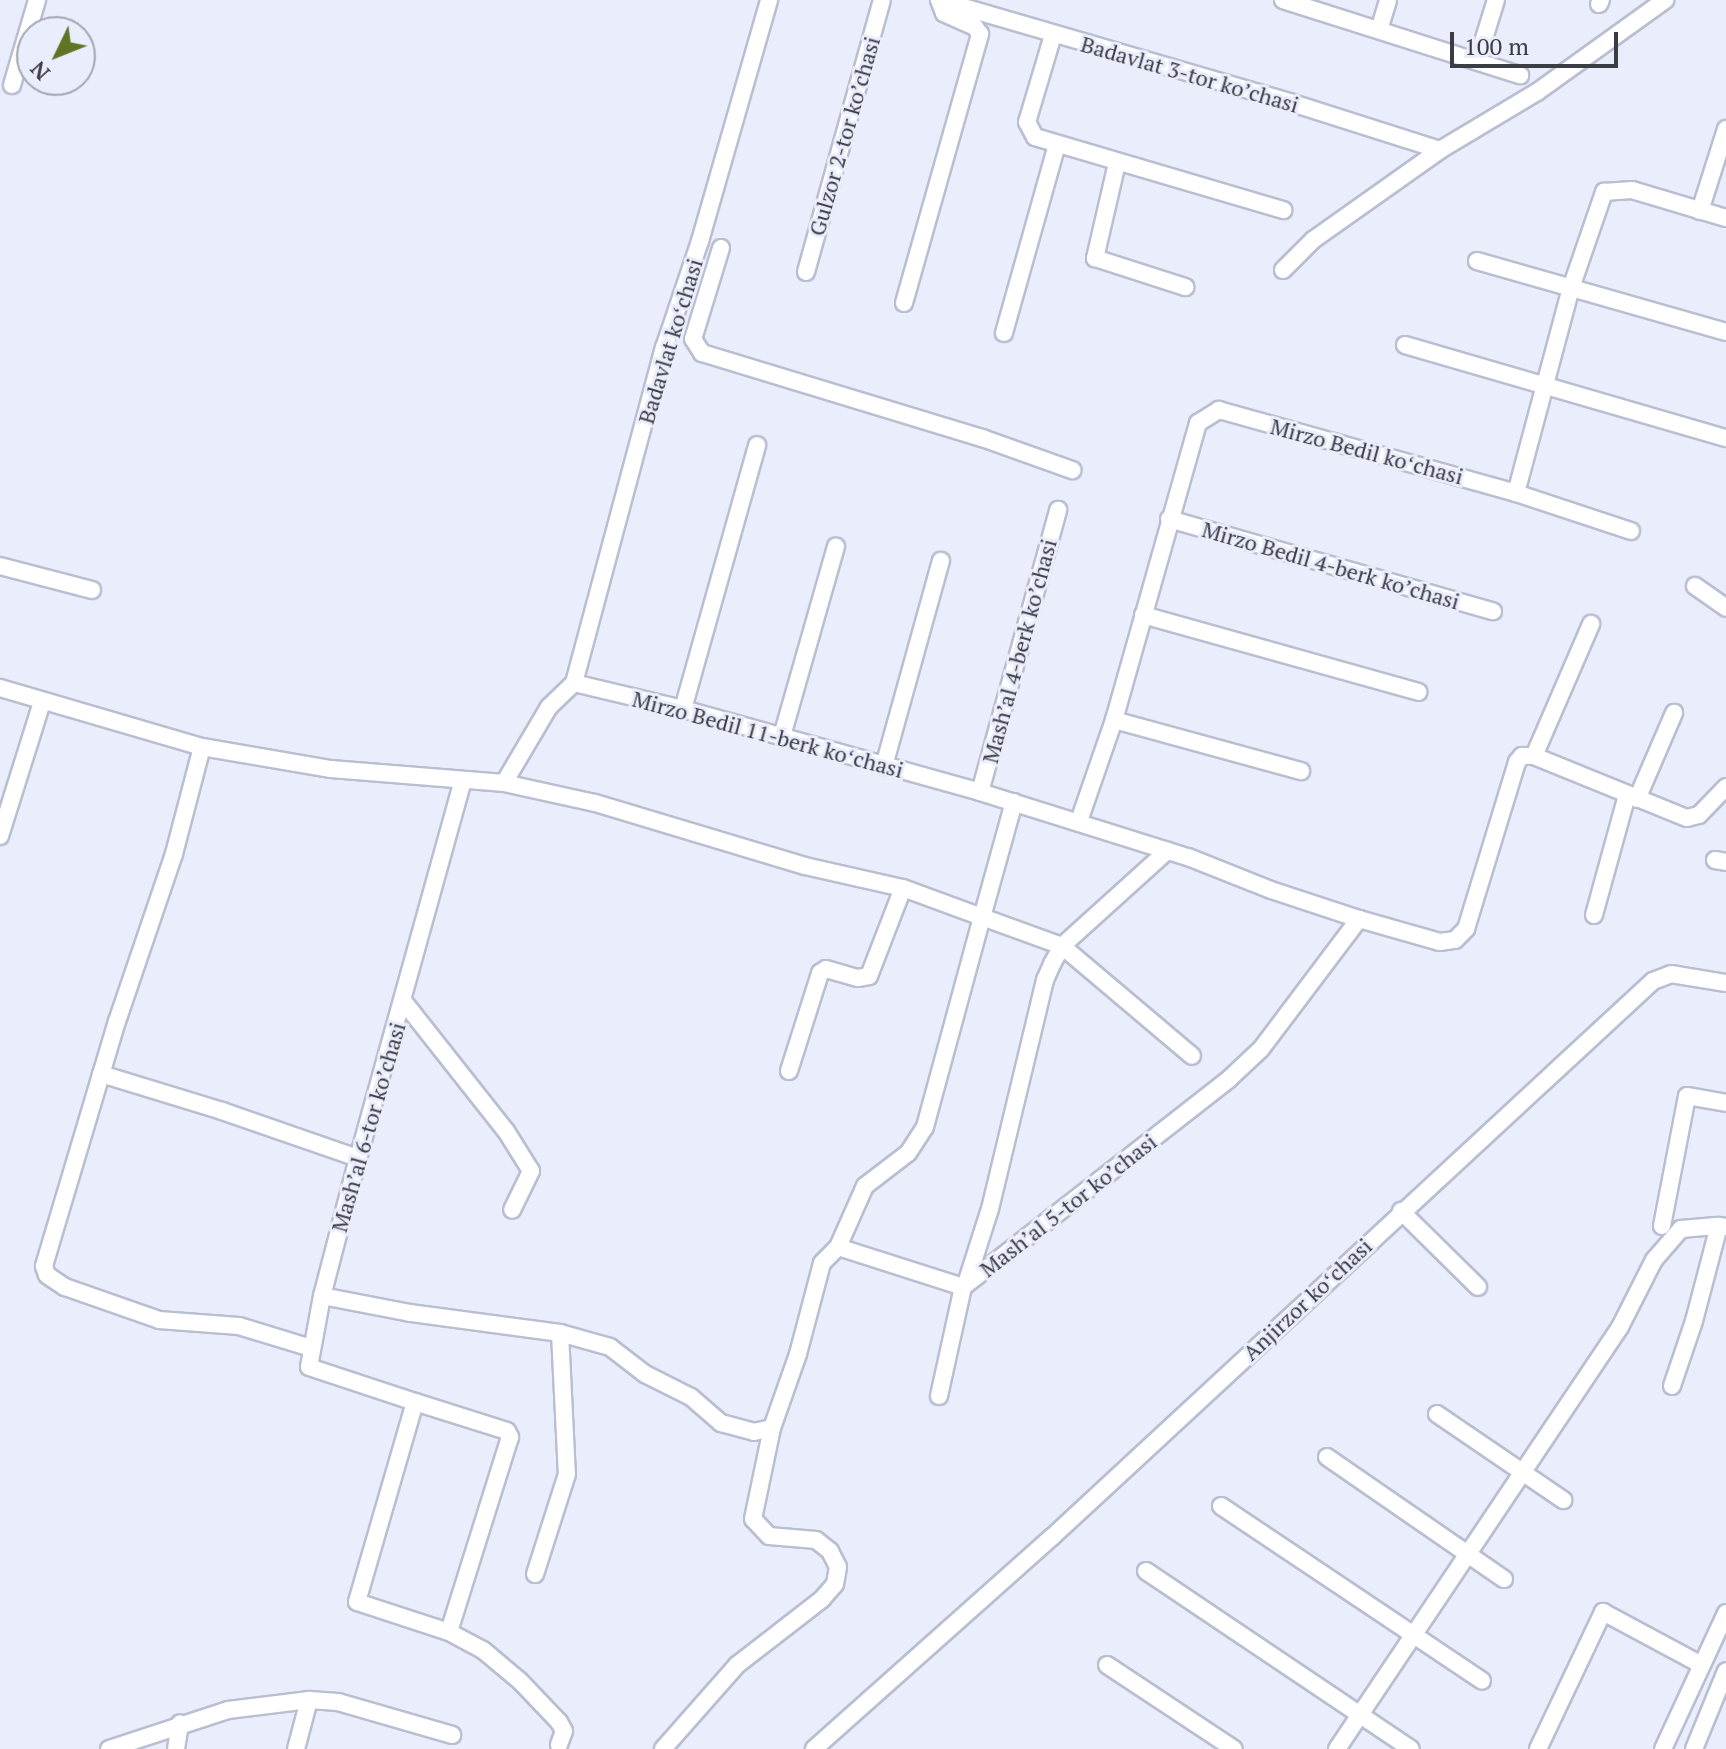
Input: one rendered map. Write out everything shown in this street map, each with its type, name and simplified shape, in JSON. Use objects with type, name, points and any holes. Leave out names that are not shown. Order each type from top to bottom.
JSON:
[{"type":"street","points":[[12,85],[37,0]]},
{"type":"street","name":"Badavlat koʻchasi","points":[[574,683],[664,348],[700,241],[769,0]]},
{"type":"street","name":"Gulzor 2-tor koʼchasi","points":[[806,272],[882,0]]},
{"type":"street","points":[[904,303],[980,34],[975,27],[944,13],[939,0]]},
{"type":"street","name":"Badavlat 3-tor koʼchasi","points":[[939,0],[1289,102],[1440,150]]},
{"type":"street","points":[[1283,0],[1520,75]]},
{"type":"street","points":[[1379,30],[1388,0]]},
{"type":"street","points":[[1477,61],[1496,0]]},
{"type":"street","points":[[1283,270],[1313,240],[1440,150],[1537,92],[1665,0]]},
{"type":"street","points":[[1053,35],[1027,122],[1035,137],[1283,210]]},
{"type":"street","points":[[1700,211],[1726,129]]},
{"type":"street","points":[[1004,333],[1057,145]]},
{"type":"street","points":[[1117,163],[1095,258],[1185,287]]},
{"type":"street","points":[[1516,493],[1571,288],[1604,192],[1632,190],[1726,218]]},
{"type":"street","points":[[721,248],[693,339],[702,353],[982,438],[1072,470]]},
{"type":"street","points":[[1477,261],[1726,332]]},
{"type":"street","points":[[1405,345],[1726,438]]},
{"type":"street","name":"Mirzo Bedil koʻchasi","points":[[1079,821],[1114,720],[1198,423],[1219,410],[1516,493],[1631,531]]},
{"type":"street","points":[[683,709],[757,445]]},
{"type":"street","name":"Mashʼal 4-berk koʼchasi","points":[[980,792],[1058,510]]},
{"type":"street","name":"Mirzo Bedil 4-berk koʼchasi","points":[[1169,519],[1493,611]]},
{"type":"street","points":[[782,736],[836,547]]},
{"type":"street","points":[[884,766],[941,561]]},
{"type":"street","points":[[0,566],[92,590]]},
{"type":"street","points":[[1695,586],[1726,608]]},
{"type":"street","points":[[1143,615],[1418,692]]},
{"type":"street","points":[[1591,624],[1534,756],[1687,818],[1699,815],[1726,787]]},
{"type":"street","points":[[504,783],[549,707],[574,683]]},
{"type":"street","name":"Mirzo Bedil 11-berk koʻchasi","points":[[574,683],[782,736],[1079,821],[1359,919],[1440,942],[1455,940],[1466,929],[1517,762],[1522,756],[1534,756]]},
{"type":"street","points":[[0,688],[202,747],[331,769],[504,783],[595,803],[805,866],[903,888],[1062,946],[1192,1056]]},
{"type":"street","points":[[0,836],[42,702]]},
{"type":"street","points":[[1594,915],[1632,797],[1674,713]]},
{"type":"street","points":[[1114,720],[1301,771]]},
{"type":"street","points":[[202,747],[174,854],[101,1074],[44,1266],[47,1275],[65,1287],[159,1320],[239,1326],[311,1348],[309,1367],[507,1431],[510,1437],[449,1632]]},
{"type":"street","name":"Mashʼal 6-tor koʼchasi","points":[[311,1348],[358,1158],[404,1002],[463,780]]},
{"type":"street","points":[[663,1749],[737,1665],[822,1599],[835,1584],[838,1567],[830,1551],[816,1540],[769,1536],[753,1519],[772,1428],[798,1354],[822,1263],[838,1247],[865,1186],[908,1153],[925,1127],[1014,802]]},
{"type":"street","points":[[939,1396],[964,1285],[990,1209],[1045,980],[1062,946],[1167,851]]},
{"type":"street","points":[[789,1071],[820,973],[826,969],[858,978],[869,976],[903,888]]},
{"type":"street","name":"Mashʼal 5-tor koʼchasi","points":[[838,1247],[964,1285],[1093,1188],[1229,1079],[1261,1049],[1359,919]]},
{"type":"street","name":"Anjirzor koʻchasi","points":[[814,1749],[1051,1538],[1653,981],[1671,974],[1726,983]]},
{"type":"street","points":[[404,1002],[506,1131],[531,1171],[512,1210]]},
{"type":"street","points":[[101,1074],[222,1111],[358,1158]]},
{"type":"street","points":[[1662,1226],[1687,1096],[1726,1103]]},
{"type":"street","points":[[1401,1211],[1478,1287]]},
{"type":"street","points":[[1337,1749],[1620,1327],[1642,1279],[1668,1243],[1681,1229],[1723,1227],[1672,1386]]},
{"type":"street","points":[[322,1296],[410,1313],[560,1333],[610,1347],[645,1374],[691,1397],[721,1423],[754,1432],[772,1428]]},
{"type":"street","points":[[535,1574],[567,1474],[560,1333]]},
{"type":"street","points":[[415,1402],[356,1599],[359,1604],[449,1632],[483,1650],[520,1681],[559,1722],[564,1731],[559,1745]]},
{"type":"street","points":[[1437,1414],[1563,1500]]},
{"type":"street","points":[[1327,1457],[1504,1579]]},
{"type":"street","points":[[1221,1506],[1482,1681]]},
{"type":"street","points":[[1146,1571],[1411,1749]]},
{"type":"street","points":[[1538,1749],[1603,1612],[1702,1665]]},
{"type":"street","points":[[1663,1749],[1726,1613]]},
{"type":"street","points":[[1107,1665],[1234,1749]]},
{"type":"street","points":[[1694,1749],[1726,1671]]},
{"type":"street","points":[[296,1749],[309,1700]]},
{"type":"street","points":[[109,1749],[180,1723],[228,1710],[309,1700],[338,1702],[452,1735]]},
{"type":"street","points":[[176,1749],[180,1723]]}]
